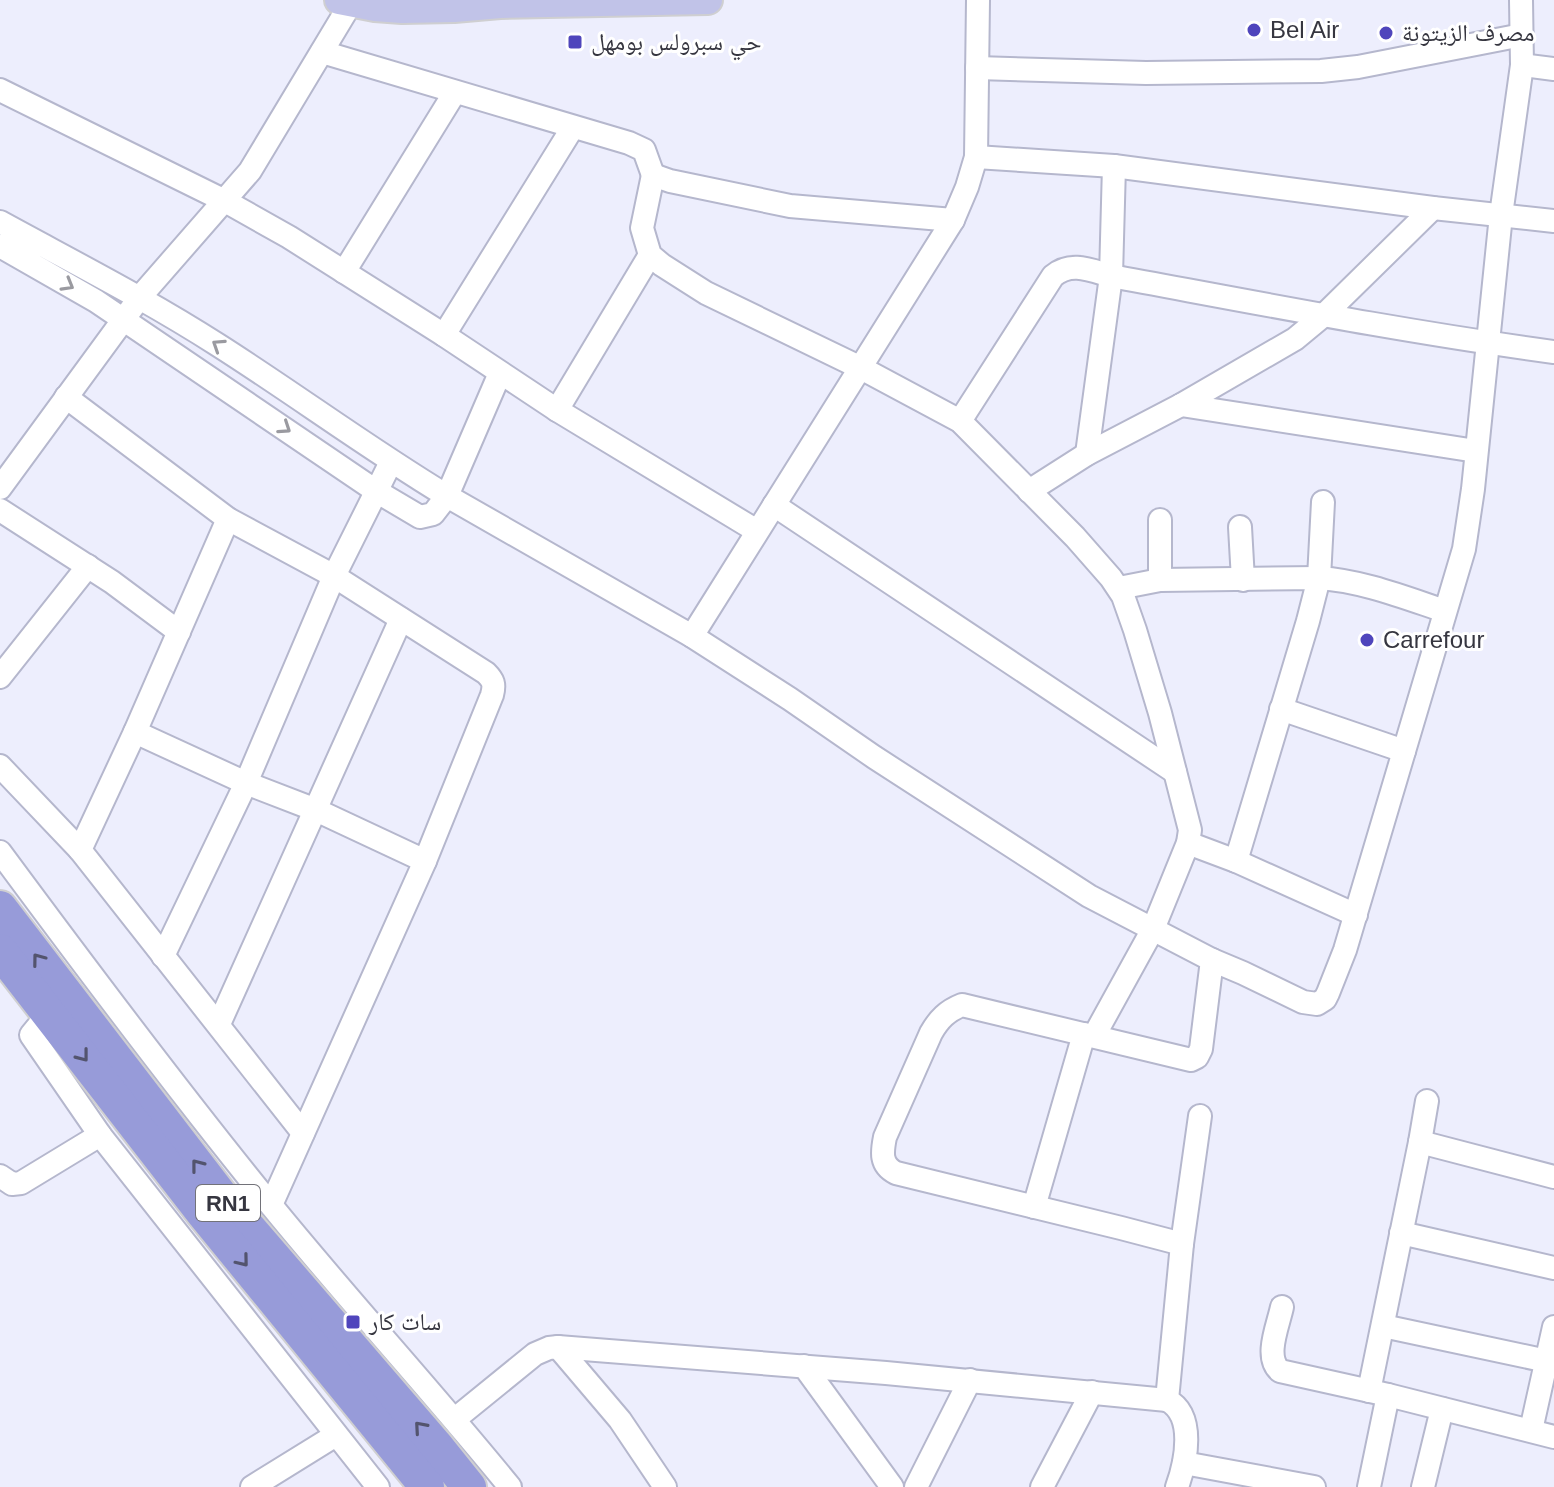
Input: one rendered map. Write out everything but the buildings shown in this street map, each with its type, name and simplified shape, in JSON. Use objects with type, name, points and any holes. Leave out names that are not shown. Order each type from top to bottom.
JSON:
[{"type":"highway","name":"RN1","points":[[0,908],[221,1196],[469,1487]]},
{"type":"highway","name":"RN1","points":[[0,951],[204,1214],[427,1487]]},
{"type":"main road","points":[[345,2],[454,8],[500,2],[708,0]]},
{"type":"street","points":[[692,636],[953,220],[976,157],[978,0]]},
{"type":"street","points":[[0,222],[140,297],[218,344],[391,462],[692,636],[1049,871],[1117,911],[1212,960],[1303,1002],[1317,1004],[1325,999],[1345,950],[1464,549],[1501,215],[1522,65],[1521,0]]},
{"type":"street","points":[[0,488],[140,297],[250,171],[322,52],[345,2]]},
{"type":"street","points":[[977,68],[1146,73],[1321,71],[1358,67],[1522,35]]},
{"type":"street","points":[[322,52],[644,150],[653,175],[642,228],[650,255],[706,293],[861,368],[960,421],[1075,537],[1119,588],[1160,713],[1190,830],[1188,843],[1153,929],[1089,1035],[1034,1207]]},
{"type":"street","points":[[1522,65],[1554,69]]},
{"type":"street","points":[[0,90],[225,201],[289,237],[557,410],[757,531]]},
{"type":"street","points":[[344,272],[455,92]]},
{"type":"street","points":[[444,335],[573,127]]},
{"type":"street","points":[[976,157],[1114,166],[1554,221]]},
{"type":"street","points":[[1087,454],[1111,276],[1114,166]]},
{"type":"street","points":[[653,175],[790,206],[953,220]]},
{"type":"street","points":[[1029,491],[1087,454],[1181,405],[1295,339],[1324,315],[1433,208]]},
{"type":"street","points":[[0,246],[96,301],[376,491],[420,517],[433,514],[447,496],[500,373]]},
{"type":"street","points":[[557,410],[650,255]]},
{"type":"street","points":[[960,421],[1053,276],[1066,268],[1078,267],[1111,276],[1324,315],[1554,352]]},
{"type":"street","points":[[66,397],[228,519],[334,576],[493,680],[494,686],[425,861],[271,1205]]},
{"type":"street","points":[[1181,405],[1476,451]]},
{"type":"street","points":[[163,956],[246,783],[334,576],[391,462]]},
{"type":"street","points":[[1236,861],[1319,578],[1323,502]]},
{"type":"street","points":[[774,505],[1175,772]]},
{"type":"street","points":[[0,510],[88,566],[179,632]]},
{"type":"street","points":[[80,850],[228,519]]},
{"type":"street","points":[[1160,520],[1160,580]]},
{"type":"street","points":[[1240,527],[1243,580]]},
{"type":"street","points":[[0,677],[88,566]]},
{"type":"street","points":[[1119,588],[1160,580],[1319,578],[1365,585],[1445,611]]},
{"type":"street","points":[[219,1024],[401,619]]},
{"type":"street","points":[[1281,709],[1404,751]]},
{"type":"street","points":[[135,732],[425,861]]},
{"type":"street","points":[[0,766],[80,850],[303,1133]]},
{"type":"street","points":[[1188,843],[1356,915]]},
{"type":"street","points":[[0,852],[86,968],[271,1205],[510,1487]]},
{"type":"street","points":[[1182,1244],[896,1173],[890,1170],[881,1153],[885,1137],[936,1024],[952,1009],[962,1005],[1191,1060],[1197,1057],[1201,1049],[1212,960]]},
{"type":"street","points":[[49,1013],[31,1035],[100,1135],[378,1487]]},
{"type":"street","points":[[1369,1487],[1383,1326],[1427,1101]]},
{"type":"street","points":[[1167,1400],[1182,1244],[1200,1116]]},
{"type":"street","points":[[0,1176],[12,1184],[21,1183],[100,1135]]},
{"type":"street","points":[[1420,1142],[1554,1177]]},
{"type":"street","points":[[1401,1233],[1554,1268]]},
{"type":"street","points":[[1282,1307],[1272,1356],[1274,1366],[1280,1371],[1554,1437]]},
{"type":"street","points":[[1383,1326],[1547,1361]]},
{"type":"street","points":[[1531,1430],[1554,1331]]},
{"type":"street","points":[[455,1419],[535,1354],[558,1347],[970,1380],[1167,1400],[1176,1406],[1182,1416],[1186,1442],[1177,1487]]},
{"type":"street","points":[[558,1347],[620,1420],[665,1487]]},
{"type":"street","points":[[804,1366],[891,1486]]},
{"type":"street","points":[[916,1487],[970,1380]]},
{"type":"street","points":[[1042,1487],[1092,1392]]},
{"type":"street","points":[[1423,1487],[1442,1409]]},
{"type":"street","points":[[252,1487],[336,1435]]},
{"type":"street","points":[[1184,1463],[1247,1480],[1314,1487]]},
{"type":"place","name":"Bel Air","points":[[1254,30]]},
{"type":"place","name":"مصرف الزيتونة","points":[[1386,33]]},
{"type":"place","name":"حي سبرولس بومهل","points":[[575,42]]},
{"type":"place","name":"Carrefour","points":[[1367,640]]},
{"type":"place","name":"سات كار","points":[[353,1322]]}]
